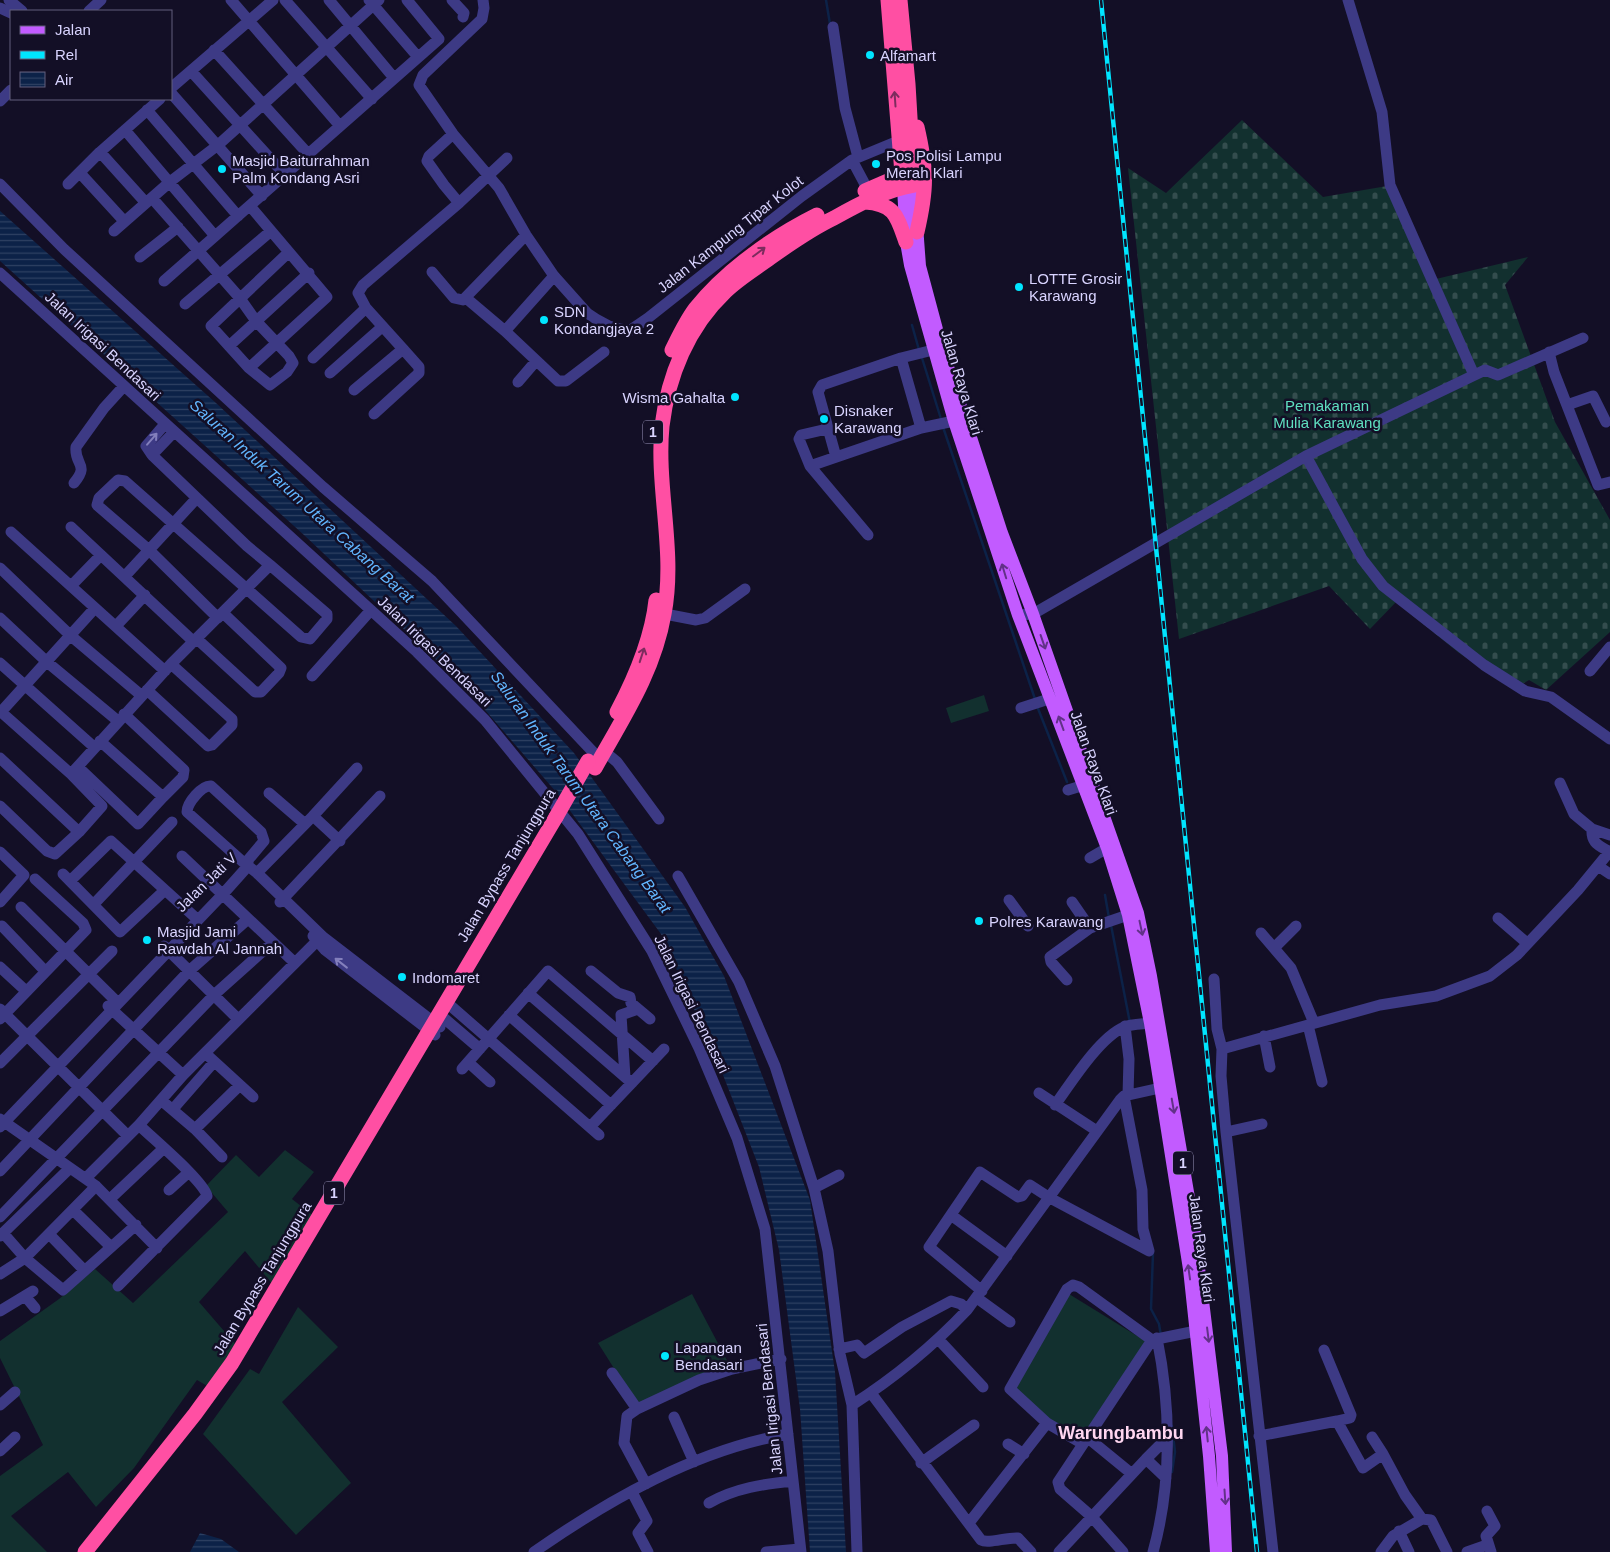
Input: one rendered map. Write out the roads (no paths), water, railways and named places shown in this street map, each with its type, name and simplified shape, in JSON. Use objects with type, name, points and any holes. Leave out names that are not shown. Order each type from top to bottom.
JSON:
[{"type":"highway","name":"Jalan Raya Klari","points":[[888,0],[899,145],[908,180]]},
{"type":"highway","name":"Jalan Raya Klari","points":[[900,0],[908,84],[908,180]]},
{"type":"highway","points":[[908,84],[924,155],[926,176],[925,197],[912,237]]},
{"type":"highway","points":[[899,145],[893,166],[865,196],[890,208],[912,237]]},
{"type":"highway","name":"Jalan Bypass Tanjungpura","points":[[595,758],[636,673],[655,609],[659,572],[652,456],[653,422],[658,394],[672,351],[695,310],[726,277],[791,230],[865,196],[908,180]]},
{"type":"highway","name":"Jalan Bypass Tanjungpura","points":[[96,1552],[202,1418],[237,1366],[595,758],[644,682],[653,660],[664,614],[668,577],[662,428],[670,384],[680,356],[702,320],[725,292],[813,228],[865,196]]},
{"type":"highway","name":"Jalan Bypass Tanjungpura","points":[[85,1552],[195,1414],[232,1362],[439,1023],[559,820]]},
{"type":"main road","name":"Jalan Raya Klari","points":[[908,180],[912,237],[920,266],[930,350],[947,423],[1018,615],[1046,700],[1080,786]]},
{"type":"main road","name":"Jalan Raya Klari","points":[[930,350],[1033,614],[1080,786],[1101,851],[1128,915],[1194,1227],[1215,1456],[1226,1552]]},
{"type":"main road","name":"Jalan Raya Klari","points":[[1101,851],[1138,913],[1165,1087],[1196,1331],[1215,1456],[1216,1552]]},
{"type":"street","points":[[0,6],[4,0]]},
{"type":"street","points":[[9,0],[21,10]]},
{"type":"street","points":[[90,10],[101,0]]},
{"type":"street","points":[[230,0],[340,126]]},
{"type":"street","points":[[172,87],[273,0]]},
{"type":"street","points":[[285,0],[372,99]]},
{"type":"street","points":[[329,0],[398,76],[419,85],[423,75],[482,19],[483,0]]},
{"type":"street","points":[[164,281],[286,176],[439,39],[407,0]]},
{"type":"street","points":[[452,0],[464,13],[463,17]]},
{"type":"street","points":[[1348,0],[1382,112],[1390,185],[1474,375]]},
{"type":"street","points":[[114,231],[171,181],[218,145],[328,47],[374,2],[418,57]]},
{"type":"street","points":[[833,26],[845,108],[855,159],[865,196]]},
{"type":"street","points":[[214,50],[309,155]]},
{"type":"street","points":[[191,71],[286,176]]},
{"type":"street","name":"Jalan Kampung Tipar Kolot","points":[[419,85],[453,134],[513,210],[526,235],[554,276],[587,313],[596,320],[609,326],[629,331],[802,196],[855,159],[899,145]]},
{"type":"street","points":[[0,101],[10,91]]},
{"type":"street","points":[[172,94],[262,196]]},
{"type":"street","points":[[68,184],[100,152],[159,100]]},
{"type":"street","points":[[147,110],[238,216]]},
{"type":"street","points":[[125,130],[171,181],[215,236]]},
{"type":"street","points":[[453,134],[429,156],[428,161],[459,203]]},
{"type":"street","points":[[100,152],[178,226],[197,251],[239,297],[256,321],[293,363],[287,372],[270,385],[249,368],[211,326],[239,297],[289,252]]},
{"type":"street","points":[[374,414],[419,374],[419,367],[366,308],[358,293],[363,284],[459,203],[507,158]]},
{"type":"street","points":[[80,173],[124,221]]},
{"type":"street","points":[[0,184],[64,249],[236,408],[323,487],[432,581],[595,758],[617,762],[659,819]]},
{"type":"street","points":[[249,368],[326,299],[325,293],[309,273],[250,206]]},
{"type":"street","points":[[140,256],[178,226]]},
{"type":"street","points":[[185,304],[218,274],[271,231]]},
{"type":"street","points":[[432,272],[454,298],[459,300],[466,298],[526,235]]},
{"type":"street","name":"Jalan Irigasi Bendasari","points":[[0,273],[440,674],[506,744],[578,834],[652,951],[699,1048],[737,1138],[765,1229],[781,1359],[800,1550]]},
{"type":"street","points":[[229,346],[309,273]]},
{"type":"street","points":[[505,330],[554,276]]},
{"type":"street","points":[[466,298],[505,330],[554,378],[563,382],[604,352]]},
{"type":"street","points":[[313,358],[366,308]]},
{"type":"street","points":[[330,373],[382,327]]},
{"type":"street","points":[[1018,615],[1033,614],[1306,456],[1474,375],[1488,370],[1498,375],[1583,338]]},
{"type":"street","points":[[354,390],[403,349]]},
{"type":"street","points":[[836,457],[818,392],[822,385],[930,350]]},
{"type":"street","points":[[1549,352],[1567,405],[1598,484],[1610,482]]},
{"type":"street","points":[[902,358],[922,428]]},
{"type":"street","points":[[518,382],[536,361]]},
{"type":"street","points":[[74,483],[82,474],[76,446],[104,408],[124,386]]},
{"type":"street","points":[[1567,405],[1593,396],[1606,422]]},
{"type":"street","points":[[810,466],[922,428],[947,423]]},
{"type":"street","points":[[71,527],[145,596],[255,692],[261,692],[279,673],[281,668],[220,616],[97,504],[99,498],[114,482],[122,480],[174,523],[301,637],[310,639],[327,619],[327,614],[196,499],[152,456],[169,428]]},
{"type":"street","points":[[827,429],[801,435],[799,439],[810,466],[868,535]]},
{"type":"street","points":[[1306,456],[1362,558],[1383,586],[1484,666],[1525,690],[1551,697],[1610,739]]},
{"type":"street","points":[[125,576],[196,499]]},
{"type":"street","points":[[0,568],[71,636],[208,746],[212,745],[232,725],[232,719],[116,626],[11,532]]},
{"type":"street","points":[[71,586],[101,555]]},
{"type":"street","points":[[75,770],[121,717],[270,565]]},
{"type":"street","points":[[664,614],[696,620],[704,618],[745,589]]},
{"type":"street","points":[[116,626],[145,596]]},
{"type":"street","points":[[0,618],[48,662],[121,717],[184,770],[183,776],[138,824],[106,802],[75,770],[0,712],[48,662],[95,608]]},
{"type":"street","points":[[312,676],[370,610]]},
{"type":"street","points":[[1590,671],[1610,649]]},
{"type":"street","points":[[0,663],[25,686],[163,798]]},
{"type":"street","points":[[1025,706],[1046,700]]},
{"type":"street","points":[[0,758],[79,832]]},
{"type":"street","points":[[248,866],[309,820],[357,768]]},
{"type":"street","points":[[1560,783],[1574,814],[1592,829],[1610,835]]},
{"type":"street","points":[[248,866],[265,838],[226,799],[208,785],[187,807],[187,812],[248,866],[320,938],[325,950],[480,1049]]},
{"type":"street","points":[[269,793],[340,840]]},
{"type":"street","points":[[281,901],[380,796]]},
{"type":"street","points":[[0,806],[52,854],[57,853],[79,832],[106,802]]},
{"type":"street","points":[[94,904],[172,822]]},
{"type":"street","points":[[1222,1050],[1264,1036],[1380,1005],[1436,996],[1476,982],[1500,969],[1528,943],[1578,890],[1610,852],[1595,843],[1592,838],[1592,829]]},
{"type":"street","points":[[165,890],[120,932],[67,878],[111,840],[195,917]]},
{"type":"street","points":[[0,852],[24,876],[0,902]]},
{"type":"street","points":[[182,856],[295,963]]},
{"type":"street","name":"Jalan Jati V","points":[[1,1121],[195,917],[248,866]]},
{"type":"street","points":[[1598,866],[1610,874]]},
{"type":"street","points":[[678,876],[739,982],[775,1066],[814,1188],[828,1251],[839,1349],[852,1404],[857,1552]]},
{"type":"street","points":[[35,879],[86,926],[83,934],[2,1014],[56,1064],[127,1135]]},
{"type":"street","points":[[1009,900],[1028,926]]},
{"type":"street","points":[[1072,902],[1090,928]]},
{"type":"street","points":[[21,907],[89,973],[135,1030],[183,1075]]},
{"type":"street","points":[[1067,980],[1051,962],[1050,957],[1090,928],[1111,923],[1128,915]]},
{"type":"street","points":[[1498,918],[1528,943]]},
{"type":"street","points":[[0,1171],[189,971],[248,919]]},
{"type":"street","points":[[2,926],[45,971]]},
{"type":"street","points":[[1275,947],[1296,926]]},
{"type":"street","points":[[1261,933],[1275,947],[1298,980],[1311,1024],[1322,1082]]},
{"type":"street","points":[[86,1178],[138,1125],[183,1075],[320,938]]},
{"type":"street","points":[[0,1217],[103,1112],[158,1051],[214,995],[272,943]]},
{"type":"street","points":[[165,948],[238,1019]]},
{"type":"street","points":[[0,1063],[112,951]]},
{"type":"street","points":[[0,967],[26,991]]},
{"type":"street","points":[[490,1082],[465,1066],[548,971],[653,1061]]},
{"type":"street","points":[[591,971],[618,993],[630,997],[631,1003],[650,1019]]},
{"type":"street","points":[[1214,979],[1217,1030],[1222,1050],[1220,1076],[1259,1436],[1274,1552]]},
{"type":"street","points":[[528,993],[628,1080]]},
{"type":"street","points":[[628,1080],[621,1015],[638,1009]]},
{"type":"street","points":[[509,1015],[611,1105]]},
{"type":"street","points":[[439,1023],[488,1039],[594,1131],[628,1080],[653,1061],[664,1049]]},
{"type":"street","points":[[1055,1105],[1093,1054],[1129,1026],[1150,1023]]},
{"type":"street","points":[[1010,1322],[928,1247],[980,1172],[1018,1197],[1022,1196],[1029,1185],[1149,1251],[1143,1230],[1142,1190],[1130,1095],[1129,1026]]},
{"type":"street","points":[[1264,1036],[1270,1067]]},
{"type":"street","points":[[205,1053],[252,1097]]},
{"type":"street","points":[[173,1108],[214,1062]]},
{"type":"street","points":[[195,1129],[239,1086]]},
{"type":"street","points":[[852,1404],[870,1393],[939,1340],[967,1310],[1097,1131],[1130,1095],[1165,1087]]},
{"type":"street","points":[[1039,1093],[1097,1131]]},
{"type":"street","points":[[161,1100],[173,1108],[222,1157]]},
{"type":"street","points":[[1,1121],[96,1186],[158,1248]]},
{"type":"street","points":[[1226,1132],[1262,1124]]},
{"type":"street","points":[[118,1286],[158,1248],[207,1196],[206,1192],[189,1172],[138,1125]]},
{"type":"street","points":[[110,1199],[164,1148]]},
{"type":"street","points":[[70,1168],[2,1235],[62,1290],[136,1225]]},
{"type":"street","points":[[168,1190],[189,1172]]},
{"type":"street","points":[[814,1188],[840,1176]]},
{"type":"street","points":[[0,1274],[26,1258],[96,1186]]},
{"type":"street","points":[[73,1210],[110,1246]]},
{"type":"street","points":[[951,1215],[1008,1256]]},
{"type":"street","points":[[49,1234],[84,1270]]},
{"type":"street","points":[[1132,1474],[1085,1441],[1047,1423],[1010,1392],[1010,1386],[1070,1286],[1079,1288],[1158,1338],[1196,1331]]},
{"type":"street","points":[[0,1311],[29,1294],[35,1308]]},
{"type":"street","points":[[839,1349],[857,1345],[864,1353],[902,1327],[951,1301],[961,1304],[967,1310]]},
{"type":"street","points":[[1153,1552],[1158,1535],[1166,1478],[1166,1438],[1158,1338]]},
{"type":"street","points":[[1123,1552],[1058,1485],[1063,1472],[1158,1338]]},
{"type":"street","points":[[939,1340],[983,1387]]},
{"type":"street","points":[[1259,1436],[1338,1422],[1350,1418],[1351,1415],[1324,1350]]},
{"type":"street","points":[[646,1484],[624,1443],[627,1416],[637,1409],[706,1378],[732,1369],[781,1359]]},
{"type":"street","points":[[612,1373],[637,1409]]},
{"type":"street","points":[[0,1405],[15,1392]]},
{"type":"street","points":[[870,1393],[921,1463],[984,1542],[1006,1537],[1018,1538],[1031,1552]]},
{"type":"street","points":[[674,1417],[694,1462]]},
{"type":"street","points":[[1338,1422],[1362,1467],[1366,1467],[1383,1454]]},
{"type":"street","points":[[969,1523],[1047,1423]]},
{"type":"street","points":[[921,1463],[974,1425]]},
{"type":"street","points":[[534,1552],[588,1515],[646,1484],[744,1442],[788,1434]]},
{"type":"street","points":[[0,1451],[15,1437]]},
{"type":"street","points":[[1372,1437],[1404,1495],[1422,1519]]},
{"type":"street","points":[[1059,1552],[1090,1516],[1166,1438]]},
{"type":"street","points":[[1008,1444],[1024,1454]]},
{"type":"street","points":[[1146,1459],[1166,1478]]},
{"type":"street","points":[[710,1503],[735,1491],[762,1484],[793,1481]]},
{"type":"street","points":[[632,1492],[647,1521],[638,1533],[648,1552]]},
{"type":"street","points":[[1467,1552],[1489,1548],[1486,1534],[1495,1526],[1487,1511]]},
{"type":"street","points":[[1381,1552],[1400,1531],[1422,1519],[1431,1520],[1447,1552]]},
{"type":"street","points":[[1400,1531],[1409,1552]]},
{"type":"street","points":[[766,1552],[800,1550]]},
{"type":"water","name":"Saluran Induk Tarum Utara Cabang Barat","points":[[0,211],[216,403],[456,626],[574,753],[685,907],[724,976],[810,1200],[835,1372],[846,1552],[810,1552],[800,1409],[779,1250],[759,1167],[723,1075],[661,934],[557,793],[465,687],[304,535],[0,261]]},
{"type":"water","points":[[200,1533],[221,1539],[239,1552],[190,1552]]},
{"type":"waterway","points":[[826,0],[830,24]]},
{"type":"waterway","points":[[912,325],[919,350]]},
{"type":"waterway","points":[[922,358],[941,419]]},
{"type":"waterway","points":[[943,427],[1035,699]]},
{"type":"waterway","points":[[1037,706],[1067,782]]},
{"type":"waterway","points":[[1105,895],[1109,918]]},
{"type":"waterway","points":[[1111,925],[1130,1023]]},
{"type":"waterway","points":[[1153,1253],[1151,1309],[1159,1324],[1161,1336]]},
{"type":"waterway","points":[[1172,1426],[1175,1452],[1172,1472]]},
{"type":"railway","points":[[1101,0],[1257,1552]]},
{"type":"place","name":"Alfamart","points":[[870,55]]},
{"type":"place","name":"Pos Polisi Lampu Merah Klari","points":[[876,164]]},
{"type":"place","name":"Masjid Baiturrahman Palm Kondang Asri","points":[[222,169]]},
{"type":"place","name":"LOTTE Grosir Karawang","points":[[1019,287]]},
{"type":"place","name":"SDN Kondangjaya 2","points":[[544,320]]},
{"type":"place","name":"Wisma Gahalta","points":[[735,397]]},
{"type":"place","name":"Disnaker Karawang","points":[[824,419]]},
{"type":"place","name":"Polres Karawang","points":[[979,921]]},
{"type":"place","name":"Masjid Jami Rawdah Al Jannah","points":[[147,940]]},
{"type":"place","name":"Indomaret","points":[[402,977]]},
{"type":"place","name":"Lapangan Bendasari","points":[[665,1356]]},
{"type":"district","name":"Warungbambu","points":[[1121,1433]]},
{"type":"park label","name":"Pemakaman Mulia Karawang","points":[[1327,414]]}]
